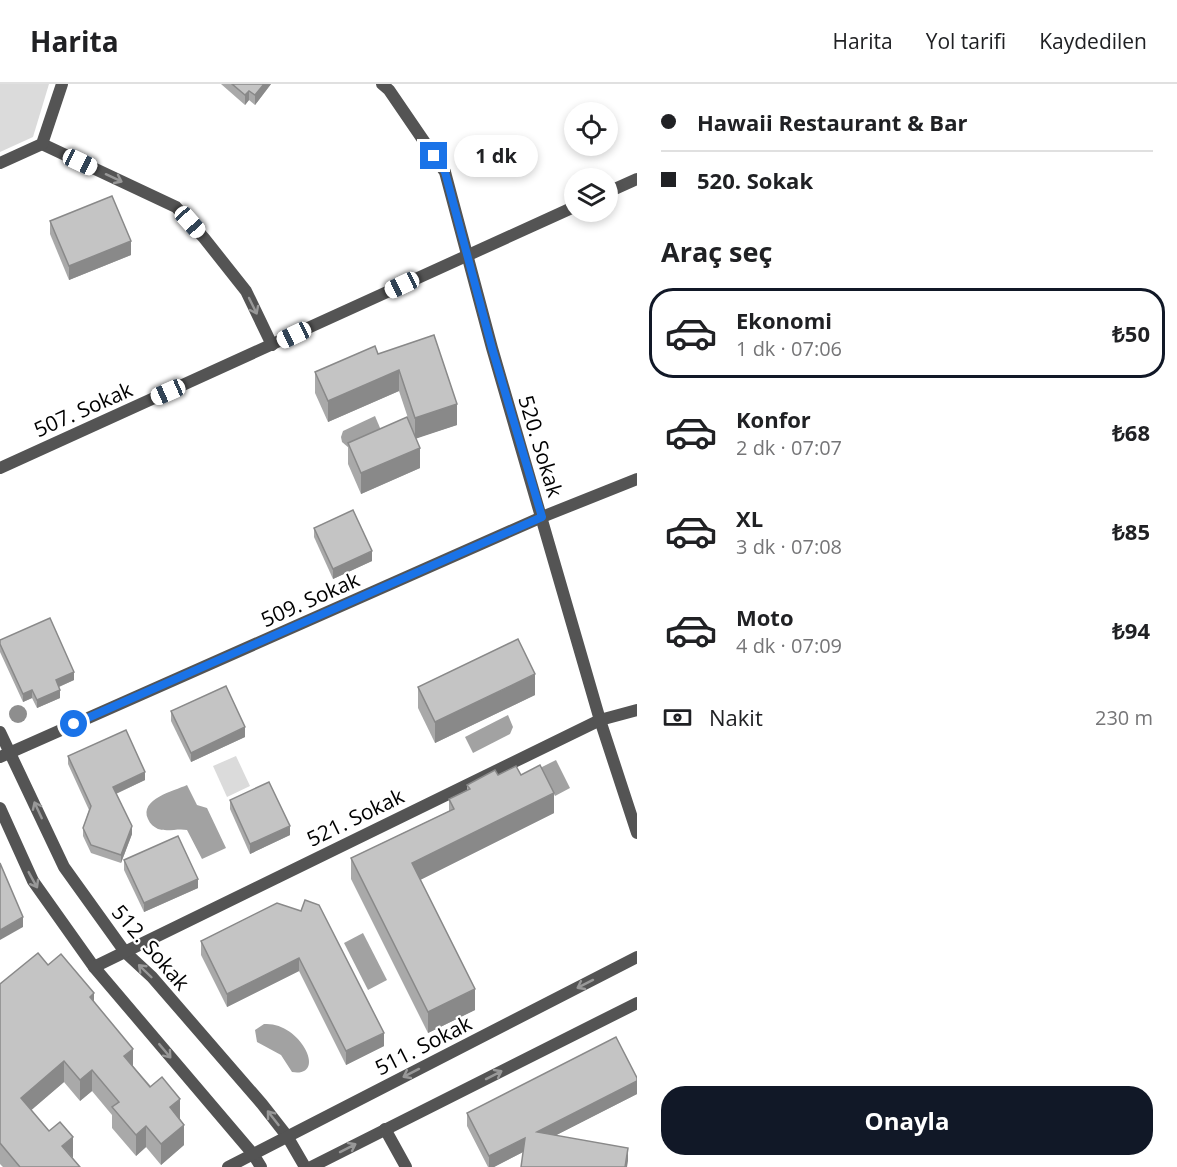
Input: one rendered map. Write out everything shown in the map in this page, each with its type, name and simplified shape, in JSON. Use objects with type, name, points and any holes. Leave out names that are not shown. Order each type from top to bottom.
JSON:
[{"type":"street","points":[[0,163],[42,144],[62,84]]},
{"type":"street","name":"520. Sokak","points":[[382,84],[389,90],[445,172],[492,348],[600,720],[637,833]]},
{"type":"street","points":[[42,144],[176,207],[246,291],[272,345]]},
{"type":"street","points":[[618,188],[637,179]]},
{"type":"street","name":"507. Sokak","points":[[0,468],[564,212]]},
{"type":"street","name":"509. Sokak","points":[[5,755],[542,517],[637,479]]},
{"type":"street","name":"521. Sokak","points":[[94,967],[600,720],[637,710]]},
{"type":"street","name":"512. Sokak","points":[[0,732],[5,755],[64,867],[125,952],[172,1000],[262,1104],[287,1136],[305,1167]]},
{"type":"street","points":[[0,808],[33,881],[94,967],[253,1154],[261,1167]]},
{"type":"street","name":"511. Sokak","points":[[228,1167],[637,957]]},
{"type":"street","points":[[311,1167],[637,1003]]},
{"type":"street","points":[[386,1130],[405,1167]]},
{"type":"shaded area","points":[[0,84],[49,84],[33,137],[0,152]]},
{"type":"shaded area","points":[[375,416],[383,435],[349,448],[342,442],[343,431]]},
{"type":"shaded area","points":[[508,715],[513,727],[510,734],[473,753],[465,737]]},
{"type":"shaded area","points":[[236,756],[250,786],[227,797],[213,766]]},
{"type":"shaded area","points":[[556,760],[570,788],[555,796],[540,768]]},
{"type":"shaded area","points":[[187,785],[197,805],[207,808],[226,848],[202,859],[187,830],[158,829],[148,819],[148,806],[153,801]]},
{"type":"shaded area","points":[[363,933],[387,980],[368,990],[344,943]]},
{"type":"shaded area","points":[[264,1024],[277,1025],[298,1039],[309,1059],[308,1067],[303,1072],[292,1072],[281,1055],[257,1042],[255,1030]]},
{"type":"building","points":[[232,84],[264,84],[255,95],[249,91],[245,95]]},
{"type":"building","points":[[112,196],[131,241],[69,266],[50,221]]},
{"type":"building","points":[[434,335],[457,404],[415,418],[399,370],[328,401],[315,372],[375,346],[378,354]]},
{"type":"building","points":[[407,417],[420,448],[361,473],[348,443]]},
{"type":"building","points":[[353,510],[372,551],[333,569],[314,528]]},
{"type":"building","points":[[50,618],[74,672],[56,680],[60,690],[37,700],[32,690],[23,694],[0,640]]},
{"type":"building","points":[[518,639],[535,674],[435,722],[418,687]]},
{"type":"building","points":[[226,686],[245,727],[191,753],[171,711]]},
{"type":"building","points":[[126,730],[145,772],[113,787],[132,826],[121,855],[91,845],[83,828],[91,806],[68,756]]},
{"type":"building","points":[[540,765],[554,793],[412,863],[475,989],[428,1012],[351,858],[454,809],[449,799],[470,789],[467,785],[495,770],[498,775],[516,766],[521,775]]},
{"type":"building","points":[[269,782],[290,826],[250,844],[230,800]]},
{"type":"building","points":[[178,836],[198,879],[144,903],[124,860]]},
{"type":"building","points":[[0,863],[23,917],[0,930]]},
{"type":"building","points":[[305,900],[319,905],[384,1033],[346,1051],[299,958],[227,994],[201,941],[277,903],[301,911]]},
{"type":"building","points":[[38,953],[48,965],[61,954],[94,993],[90,997],[133,1049],[124,1056],[150,1087],[162,1077],[180,1099],[170,1107],[184,1125],[161,1144],[146,1126],[136,1135],[112,1107],[119,1102],[92,1070],[80,1080],[64,1061],[21,1098],[49,1131],[60,1122],[73,1137],[62,1146],[80,1167],[20,1167],[0,1143],[0,984]]},
{"type":"building","points":[[616,1037],[637,1081],[537,1132],[628,1148],[625,1167],[521,1167],[525,1138],[489,1156],[467,1113]]},
{"type":"route","points":[[74,724],[542,517],[492,348],[445,172],[434,156]]}]
